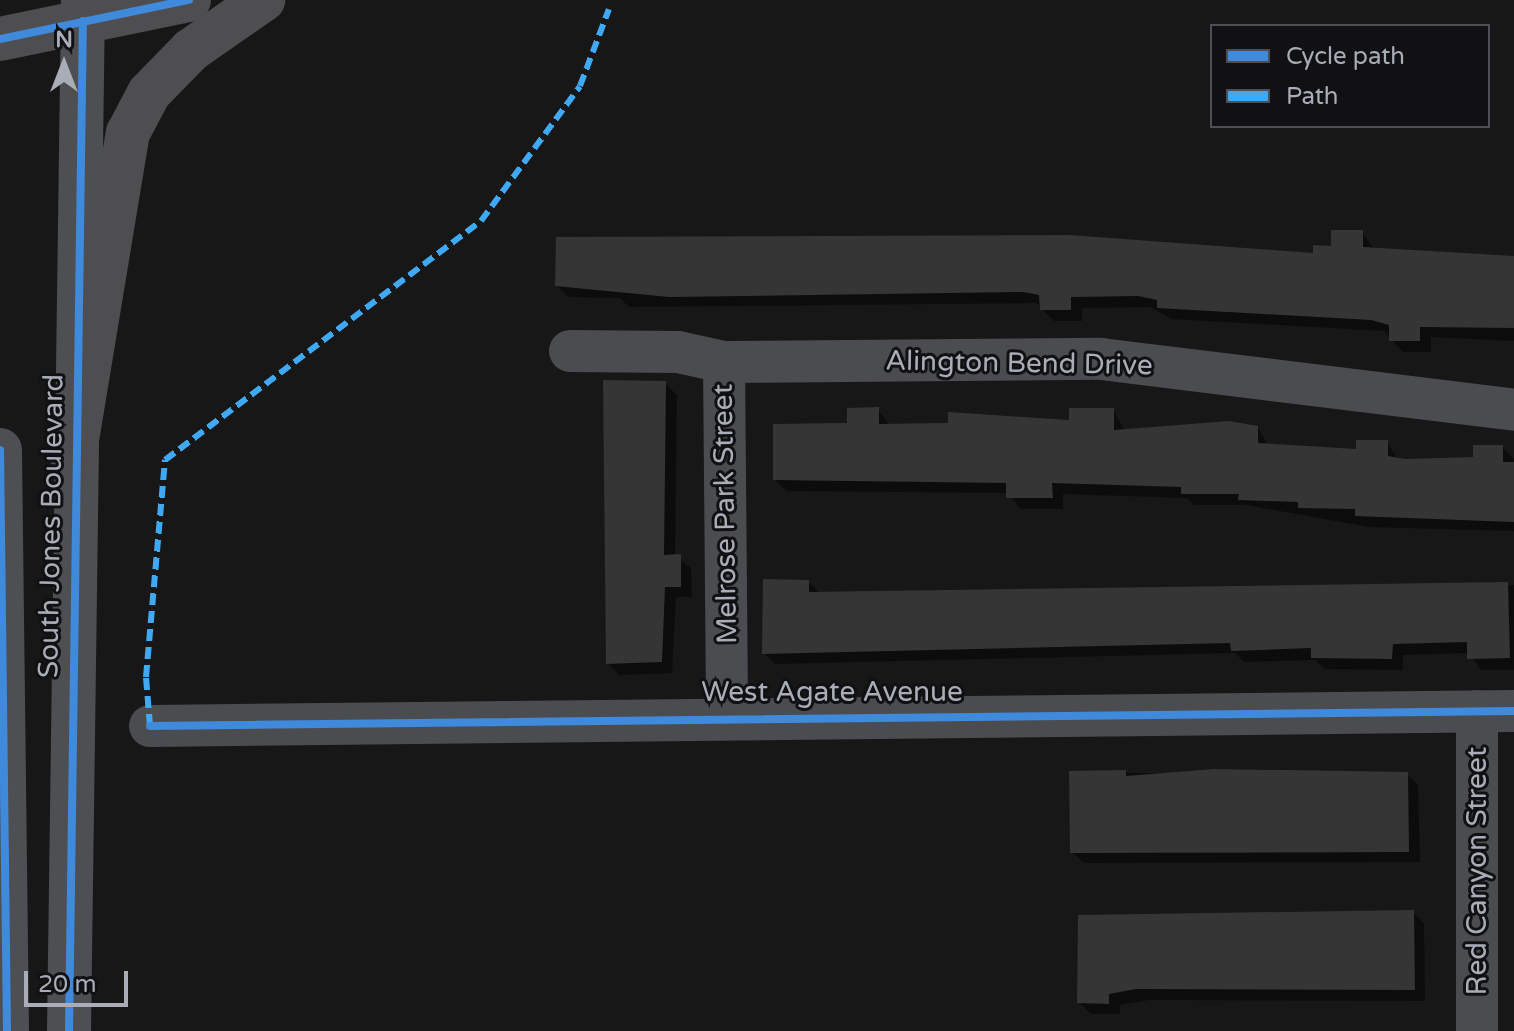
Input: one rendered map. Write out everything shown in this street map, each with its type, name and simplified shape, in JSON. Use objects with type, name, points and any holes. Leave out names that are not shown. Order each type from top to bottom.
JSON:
[{"type":"highway","points":[[18,35],[83,11],[189,0]]},
{"type":"highway","points":[[73,464],[128,133],[149,93],[191,50],[263,0]]},
{"type":"main road","name":"South Jones Boulevard","points":[[69,1031],[73,464],[83,11]]},
{"type":"main road","name":"South Jones Boulevard","points":[[0,450],[7,1031]]},
{"type":"street","name":"Alington Bend Drive","points":[[570,351],[678,352],[724,362],[1101,359],[1514,410]]},
{"type":"street","name":"Melrose Park Street","points":[[724,362],[727,714]]},
{"type":"street","name":"West Agate Avenue","points":[[150,726],[727,714],[1495,711]]},
{"type":"street","name":"Red Canyon Street","points":[[1477,1031],[1495,711]]},
{"type":"building","points":[[1331,230],[1363,230],[1363,247],[1514,256],[1514,328],[1420,327],[1420,341],[1389,341],[1389,325],[1371,320],[1157,308],[1157,300],[1138,296],[1071,297],[1071,310],[1040,310],[1039,295],[1023,292],[669,297],[555,286],[556,237],[1070,235],[1313,253],[1313,245],[1331,246]]},
{"type":"building","points":[[603,380],[666,381],[664,555],[681,554],[681,587],[665,587],[662,662],[606,664]]},
{"type":"building","points":[[879,407],[879,424],[948,423],[948,412],[1069,420],[1069,408],[1114,408],[1114,430],[1229,421],[1258,426],[1258,443],[1356,449],[1356,440],[1388,440],[1388,456],[1405,459],[1473,457],[1473,445],[1503,445],[1503,462],[1514,462],[1514,522],[1355,516],[1355,509],[1298,508],[1298,502],[1238,500],[1239,494],[1181,494],[1181,487],[1052,483],[1053,498],[1006,498],[1006,483],[773,480],[773,424],[847,423],[847,408]]},
{"type":"building","points":[[763,579],[809,580],[809,592],[1508,582],[1510,658],[1467,659],[1467,642],[1393,644],[1392,659],[1311,658],[1311,648],[1231,651],[1230,643],[762,654]]},
{"type":"building","points":[[1214,769],[1408,772],[1409,852],[1070,853],[1069,771],[1126,770],[1126,776]]},
{"type":"building","points":[[1414,910],[1415,990],[1136,989],[1109,994],[1109,1004],[1077,1003],[1078,915]]},
{"type":"marked path","points":[[150,726],[146,677],[165,460],[481,221],[580,86],[609,9]]},
{"type":"cycle path","points":[[0,39],[189,0]]},
{"type":"cycle path","points":[[69,1031],[83,21]]},
{"type":"cycle path","points":[[0,450],[7,1031]]},
{"type":"cycle path","points":[[150,726],[1514,711]]}]
